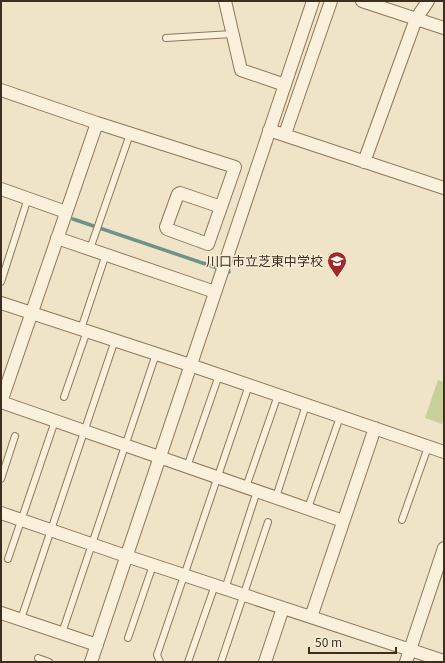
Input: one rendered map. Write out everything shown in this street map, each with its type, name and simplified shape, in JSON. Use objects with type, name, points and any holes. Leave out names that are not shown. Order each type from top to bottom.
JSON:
[{"type":"street","points":[[225,1],[241,70],[285,85]]},
{"type":"street","points":[[91,662],[313,1]]},
{"type":"street","points":[[285,134],[331,1]]},
{"type":"street","points":[[362,1],[444,28]]},
{"type":"street","points":[[364,162],[416,19],[428,1]]},
{"type":"street","points":[[1,90],[130,134],[255,174]]},
{"type":"street","points":[[97,123],[1,402],[343,521]]},
{"type":"street","points":[[269,130],[285,134],[444,188]]},
{"type":"street","points":[[221,207],[180,193],[178,194],[166,227],[167,229],[208,244],[221,207],[234,167]]},
{"type":"street","points":[[1,189],[66,212]]},
{"type":"street","points":[[57,238],[215,292]]},
{"type":"street","points":[[1,303],[190,365],[444,452]]},
{"type":"street","points":[[311,617],[375,428]]},
{"type":"street","points":[[1,513],[444,662]]},
{"type":"street","points":[[406,662],[444,548]]},
{"type":"street","points":[[264,662],[283,608]]},
{"type":"street","points":[[1,612],[97,645]]},
{"type":"lane","points":[[166,38],[232,34]]},
{"type":"lane","points":[[90,249],[130,134]]},
{"type":"lane","points":[[1,282],[28,198]]},
{"type":"lane","points":[[64,397],[106,254]]},
{"type":"lane","points":[[20,619],[115,340]]},
{"type":"lane","points":[[62,633],[156,354]]},
{"type":"lane","points":[[186,467],[218,375]]},
{"type":"lane","points":[[160,662],[157,655],[249,385]]},
{"type":"lane","points":[[188,662],[220,587],[252,489],[278,395]]},
{"type":"lane","points":[[276,497],[306,405]]},
{"type":"lane","points":[[308,508],[340,417]]},
{"type":"lane","points":[[8,559],[55,421]]},
{"type":"lane","points":[[1,479],[15,436]]},
{"type":"lane","points":[[402,520],[428,447]]},
{"type":"lane","points":[[221,662],[268,522]]},
{"type":"lane","points":[[128,638],[153,565]]},
{"type":"lane","points":[[38,658],[49,662]]},
{"type":"green space","points":[[438,380],[444,382],[444,417],[442,424],[425,418]]},
{"type":"waterway","points":[[73,219],[229,272]]},
{"type":"place","name":"川口市立芝東中学校","points":[[337,278]]}]
